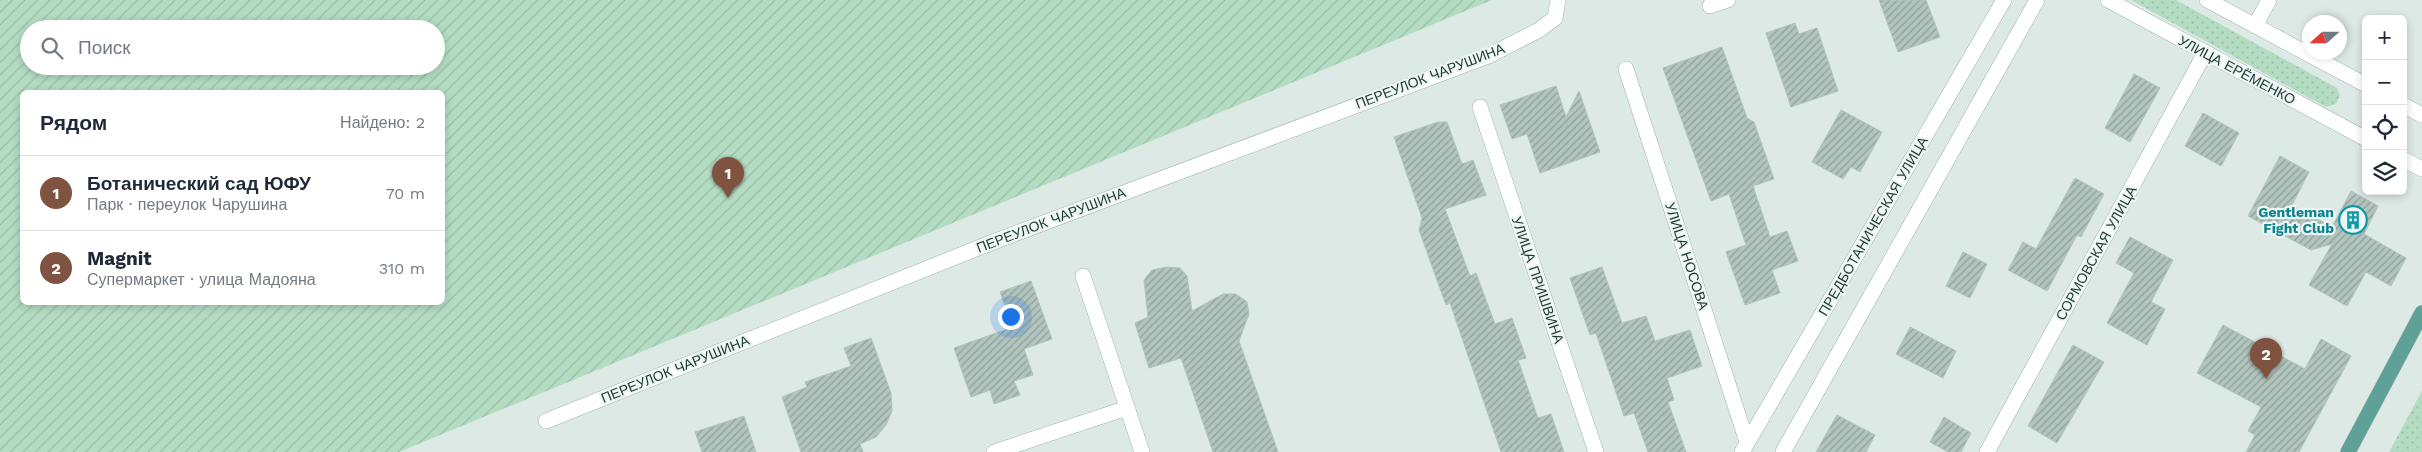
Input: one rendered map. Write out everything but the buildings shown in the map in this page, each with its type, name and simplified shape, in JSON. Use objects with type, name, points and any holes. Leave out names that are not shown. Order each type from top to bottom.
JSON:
[{"type":"main road","points":[[2348,452],[2422,313]]},
{"type":"street","name":"ПЕРЕУЛОК ЧАРУШИНА","points":[[546,421],[992,242],[1488,56],[1539,30],[1555,18],[1558,0]]},
{"type":"street","points":[[1710,6],[1728,0]]},
{"type":"street","name":"ПРЕДБОТАНИЧЕСКАЯ УЛИЦА","points":[[1745,447],[2004,0]]},
{"type":"street","points":[[1784,452],[2037,0]]},
{"type":"street","name":"УЛИЦА ЕРЁМЕНКО","points":[[2108,0],[2362,137]]},
{"type":"street","points":[[2207,0],[2362,83]]},
{"type":"street","points":[[2255,26],[2269,0]]},
{"type":"street","name":"СОРМОВСКАЯ УЛИЦА","points":[[1987,452],[2205,53]]},
{"type":"street","name":"УЛИЦА НОСОВА","points":[[1626,69],[1745,447]]},
{"type":"street","name":"УЛИЦА ПРИШВИНА","points":[[1480,107],[1596,452]]},
{"type":"street","points":[[2407,107],[2422,115]]},
{"type":"street","points":[[2407,161],[2422,169]]},
{"type":"street","points":[[1083,276],[1142,452]]},
{"type":"street","points":[[994,452],[1127,408]]},
{"type":"green space","points":[[0,0],[1492,0],[399,452],[0,452]]},
{"type":"green space","points":[[2131,0],[2176,0],[2337,88],[2340,95],[2336,104],[2326,107]]},
{"type":"green space","points":[[2422,391],[2422,452],[2389,452]]},
{"type":"place","name":"Ботанический сад ЮФУ","points":[[728,198]]},
{"type":"place","name":"Gentleman Fight Club","points":[[2353,220]]},
{"type":"place","name":"Magnit","points":[[2266,379]]}]
